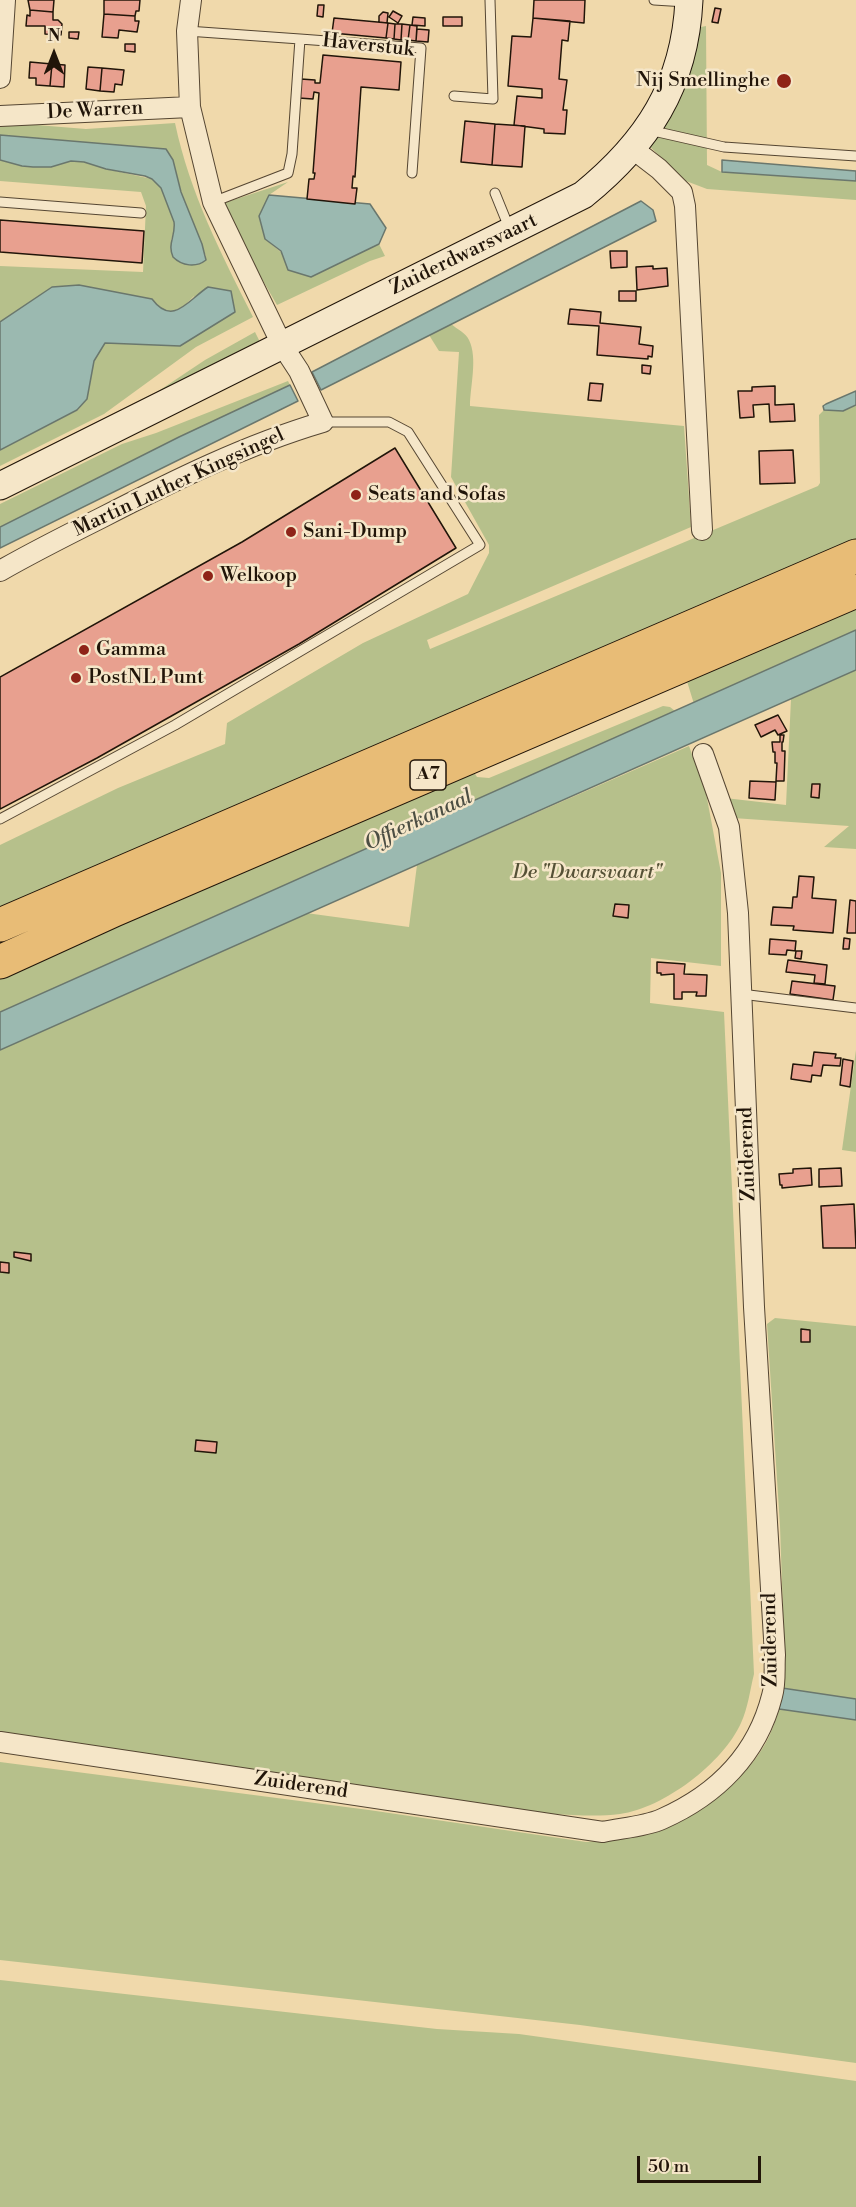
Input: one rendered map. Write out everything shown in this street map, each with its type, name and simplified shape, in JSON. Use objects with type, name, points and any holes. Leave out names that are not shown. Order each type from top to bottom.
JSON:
[{"type":"highway","name":"A7","points":[[0,925],[856,556]]},
{"type":"highway","name":"A7","points":[[0,962],[124,905],[856,591]]},
{"type":"street","points":[[0,78],[5,0]]},
{"type":"street","points":[[191,0],[187,31],[190,106],[213,202],[282,345],[299,370],[323,422]]},
{"type":"street","name":"Zuiderdwarsvaart","points":[[282,345],[583,195],[612,171],[658,115],[670,87],[682,48],[689,1]]},
{"type":"street","name":"De Warren","points":[[0,116],[190,106]]},
{"type":"street","points":[[640,139],[659,169],[682,192],[685,206],[702,530]]},
{"type":"street","points":[[0,486],[282,345]]},
{"type":"street","name":"Martin Luther Kingsingel","points":[[0,571],[68,534],[193,472],[250,447],[323,422]]},
{"type":"street","name":"Zuiderend","points":[[0,1742],[603,1832],[660,1820],[714,1789],[731,1773],[754,1743],[773,1694],[775,1655],[754,1307],[738,913],[729,827],[707,762]]},
{"type":"lane","points":[[454,96],[493,99],[490,0]]},
{"type":"lane","points":[[654,0],[689,1]]},
{"type":"lane","name":"Haverstuk","points":[[187,31],[422,48],[412,173]]},
{"type":"lane","name":"Haverstuk","points":[[213,202],[288,173],[292,154],[300,39]]},
{"type":"lane","points":[[640,139],[856,156]]},
{"type":"lane","points":[[495,192],[510,232]]},
{"type":"lane","points":[[0,202],[141,213]]},
{"type":"lane","points":[[0,819],[175,725],[480,545],[408,432],[389,422],[323,422]]},
{"type":"lane","points":[[741,994],[856,1008]]},
{"type":"green space","points":[[706,26],[707,165],[722,172],[856,181],[856,200],[707,189],[686,181],[647,144],[696,28]]},
{"type":"green space","points":[[0,122],[86,129],[175,123],[198,199],[253,317],[196,347],[104,414],[0,466],[0,450],[78,410],[87,399],[94,361],[105,343],[180,346],[194,296],[178,309],[168,311],[152,299],[79,285],[52,287],[0,322],[0,266],[143,272],[146,206],[141,192],[0,181],[0,160],[22,166],[71,161],[84,162],[152,179],[161,188],[174,222],[175,228],[171,240],[185,264],[200,264],[206,260],[206,256],[181,192],[173,160],[166,149],[0,135]]},
{"type":"green space","points":[[288,182],[269,195],[265,239],[311,277],[379,244],[385,256],[277,305],[255,267],[224,203]]},
{"type":"green space","points":[[451,324],[466,335],[472,347],[470,406],[684,426],[691,527],[427,640],[430,649],[818,486],[820,483],[819,415],[824,410],[843,411],[856,405],[856,539],[0,907],[0,845],[118,788],[225,744],[227,723],[363,643],[468,594],[489,553],[489,545],[451,477],[459,352],[439,351],[429,335]]},
{"type":"green space","points":[[255,332],[262,346],[139,404],[205,360]]},
{"type":"green space","points":[[288,381],[290,385],[179,437],[0,527],[0,504],[122,444]]},
{"type":"green space","points":[[856,605],[856,630],[694,704],[686,678]]},
{"type":"green space","points":[[856,670],[856,849],[824,847],[849,826],[733,818],[725,798],[786,805],[791,699]]},
{"type":"green space","points":[[663,706],[675,711],[0,1012],[0,977],[472,769],[477,777],[489,778]]},
{"type":"green space","name":"De \"Dwarsvaart\"","points":[[689,746],[706,793],[721,873],[721,966],[651,958],[650,1003],[724,1012],[754,1674],[741,1723],[732,1738],[706,1768],[673,1793],[637,1810],[595,1816],[552,1814],[0,1738],[0,1050],[306,913],[409,927],[417,865]]},
{"type":"green space","points":[[856,1050],[856,1152],[842,1150]]},
{"type":"green space","points":[[775,1318],[856,1326],[856,1699],[782,1688],[785,1670],[780,1526],[767,1324]]},
{"type":"green space","points":[[779,1709],[856,1720],[856,2063],[580,2025],[0,1960],[0,1762],[369,1810],[586,1842],[646,1834],[719,1793],[733,1783],[756,1758],[773,1728]]},
{"type":"green space","points":[[0,1980],[437,2029],[519,2034],[856,2081],[856,2207],[0,2207]]},
{"type":"water","points":[[0,135],[166,149],[173,160],[181,192],[206,260],[189,265],[173,257],[171,248],[174,222],[161,188],[152,179],[84,162],[71,161],[51,167],[33,167],[0,160]]},
{"type":"water","points":[[722,160],[856,171],[856,181],[722,172]]},
{"type":"water","points":[[269,195],[370,204],[386,228],[379,244],[311,277],[288,270],[281,251],[265,239],[259,216]]},
{"type":"water","points":[[641,201],[653,210],[656,221],[321,390],[312,372]]},
{"type":"water","points":[[79,285],[152,299],[167,311],[174,311],[187,304],[208,287],[231,291],[235,312],[180,346],[105,343],[94,361],[87,399],[77,410],[0,450],[0,322],[52,287]]},
{"type":"water","points":[[290,385],[298,401],[0,548],[0,527],[179,437]]},
{"type":"water","points":[[856,391],[856,405],[843,411],[824,410],[823,406],[826,404]]},
{"type":"water","points":[[856,630],[856,670],[0,1050],[0,1012]]},
{"type":"water","points":[[782,1688],[856,1699],[856,1720],[779,1709]]},
{"type":"building","points":[[28,0],[54,0],[53,12],[30,10]]},
{"type":"building","points":[[104,0],[140,0],[139,11],[136,11],[135,16],[104,14]]},
{"type":"building","points":[[534,0],[585,0],[584,23],[533,18]]},
{"type":"building","points":[[318,5],[324,5],[323,17],[317,16]]},
{"type":"building","points":[[715,8],[721,9],[718,23],[712,22]]},
{"type":"building","points":[[30,10],[53,12],[53,20],[58,20],[62,24],[61,35],[45,34],[45,26],[26,26]]},
{"type":"building","points":[[393,11],[402,16],[398,23],[389,17]]},
{"type":"building","points":[[383,12],[388,13],[387,23],[379,22],[379,16]]},
{"type":"building","points":[[104,14],[135,16],[135,21],[139,21],[137,32],[119,30],[118,38],[102,37]]},
{"type":"building","points":[[413,17],[425,18],[425,26],[412,25]]},
{"type":"building","points":[[443,17],[462,17],[462,26],[443,26]]},
{"type":"building","points":[[334,18],[388,23],[386,38],[332,33]]},
{"type":"building","points":[[533,18],[570,21],[568,41],[562,40],[559,79],[567,80],[563,110],[567,110],[565,134],[544,133],[544,129],[514,125],[517,96],[542,98],[542,89],[508,86],[512,36],[531,37]]},
{"type":"building","points":[[388,23],[395,24],[394,39],[386,38]]},
{"type":"building","points":[[395,24],[402,24],[401,40],[394,39]]},
{"type":"building","points":[[402,24],[410,25],[408,40],[401,40]]},
{"type":"building","points":[[410,25],[417,26],[416,41],[408,40]]},
{"type":"building","points":[[417,29],[429,30],[428,42],[416,41]]},
{"type":"building","points":[[69,32],[79,32],[78,39],[69,38]]},
{"type":"building","points":[[125,44],[135,44],[135,52],[125,51]]},
{"type":"building","points":[[323,55],[401,62],[399,90],[361,87],[355,177],[353,176],[352,188],[357,188],[355,204],[307,199],[309,179],[314,179],[315,173],[313,173],[319,93],[314,92],[313,99],[299,98],[301,79],[315,80],[315,83],[320,83]]},
{"type":"building","points":[[30,62],[52,64],[50,86],[36,85],[36,78],[29,78]]},
{"type":"building","points":[[52,64],[65,65],[64,87],[50,86]]},
{"type":"building","points":[[88,67],[102,68],[100,91],[86,89]]},
{"type":"building","points":[[102,68],[124,70],[122,85],[115,84],[114,92],[100,91]]},
{"type":"building","points":[[465,121],[495,124],[492,165],[461,162]]},
{"type":"building","points":[[495,124],[525,126],[522,167],[492,165]]},
{"type":"building","points":[[0,220],[144,231],[142,263],[0,252]]},
{"type":"building","points":[[610,251],[627,251],[627,267],[611,268]]},
{"type":"building","points":[[653,266],[653,269],[667,268],[668,286],[637,290],[636,267]]},
{"type":"building","points":[[619,291],[636,291],[636,301],[619,301]]},
{"type":"building","points":[[570,309],[601,312],[600,323],[641,327],[639,344],[653,346],[652,357],[648,356],[648,359],[597,355],[599,326],[568,324]]},
{"type":"building","points":[[642,365],[651,366],[650,374],[642,373]]},
{"type":"building","points":[[590,383],[603,384],[601,401],[588,400]]},
{"type":"building","points":[[775,386],[775,405],[794,404],[795,421],[770,422],[769,404],[753,405],[754,417],[740,418],[738,391],[752,391],[752,387]]},
{"type":"building","points":[[395,448],[456,548],[299,644],[97,758],[0,809],[0,677],[242,542]]},
{"type":"building","points":[[793,450],[795,483],[760,484],[759,451]]},
{"type":"building","points":[[778,715],[787,731],[778,735],[775,730],[761,737],[755,725]]},
{"type":"building","points":[[780,735],[784,735],[782,751],[785,751],[784,781],[776,781],[777,763],[775,763],[772,742],[780,742]]},
{"type":"building","points":[[750,781],[776,782],[775,800],[749,798]]},
{"type":"building","points":[[812,784],[820,784],[819,798],[811,797]]},
{"type":"building","points":[[799,876],[814,877],[812,898],[836,900],[833,933],[793,930],[794,926],[771,925],[773,907],[792,908],[793,897],[797,897]]},
{"type":"building","points":[[850,900],[856,901],[856,933],[847,933]]},
{"type":"building","points":[[615,904],[629,905],[628,918],[613,916]]},
{"type":"building","points":[[844,938],[850,939],[849,949],[843,949]]},
{"type":"building","points":[[770,939],[796,941],[795,951],[787,950],[786,955],[769,954]]},
{"type":"building","points":[[796,951],[802,951],[801,959],[795,958]]},
{"type":"building","points":[[788,960],[827,965],[825,984],[814,983],[815,975],[786,972]]},
{"type":"building","points":[[657,962],[685,964],[684,974],[707,975],[706,996],[696,996],[697,992],[682,992],[682,999],[674,999],[674,974],[657,973]]},
{"type":"building","points":[[792,981],[835,986],[833,1000],[790,994]]},
{"type":"building","points":[[814,1052],[836,1054],[835,1058],[841,1058],[840,1066],[823,1065],[821,1076],[812,1075],[811,1082],[791,1079],[793,1064],[812,1066]]},
{"type":"building","points":[[843,1059],[853,1061],[850,1087],[840,1085]]},
{"type":"building","points":[[811,1168],[812,1185],[782,1188],[780,1185],[779,1174],[793,1173],[793,1169]]},
{"type":"building","points":[[841,1168],[842,1186],[819,1187],[819,1169]]},
{"type":"building","points":[[854,1204],[856,1248],[823,1248],[821,1206]]},
{"type":"building","points":[[14,1252],[31,1254],[31,1261],[14,1257]]},
{"type":"building","points":[[0,1262],[9,1263],[9,1273],[0,1272]]},
{"type":"building","points":[[801,1329],[810,1330],[810,1342],[801,1342]]},
{"type":"building","points":[[196,1440],[217,1442],[216,1453],[195,1451]]},
{"type":"place","name":"Nij Smellinghe","points":[[784,81]]},
{"type":"place","name":"Seats and Sofas","points":[[356,495]]},
{"type":"place","name":"Sani-Dump","points":[[291,532]]},
{"type":"place","name":"Welkoop","points":[[208,576]]},
{"type":"place","name":"Gamma","points":[[84,650]]},
{"type":"place","name":"PostNL Punt","points":[[76,678]]},
{"type":"water label","name":"Offierkanaal","points":[[419,821]]}]
